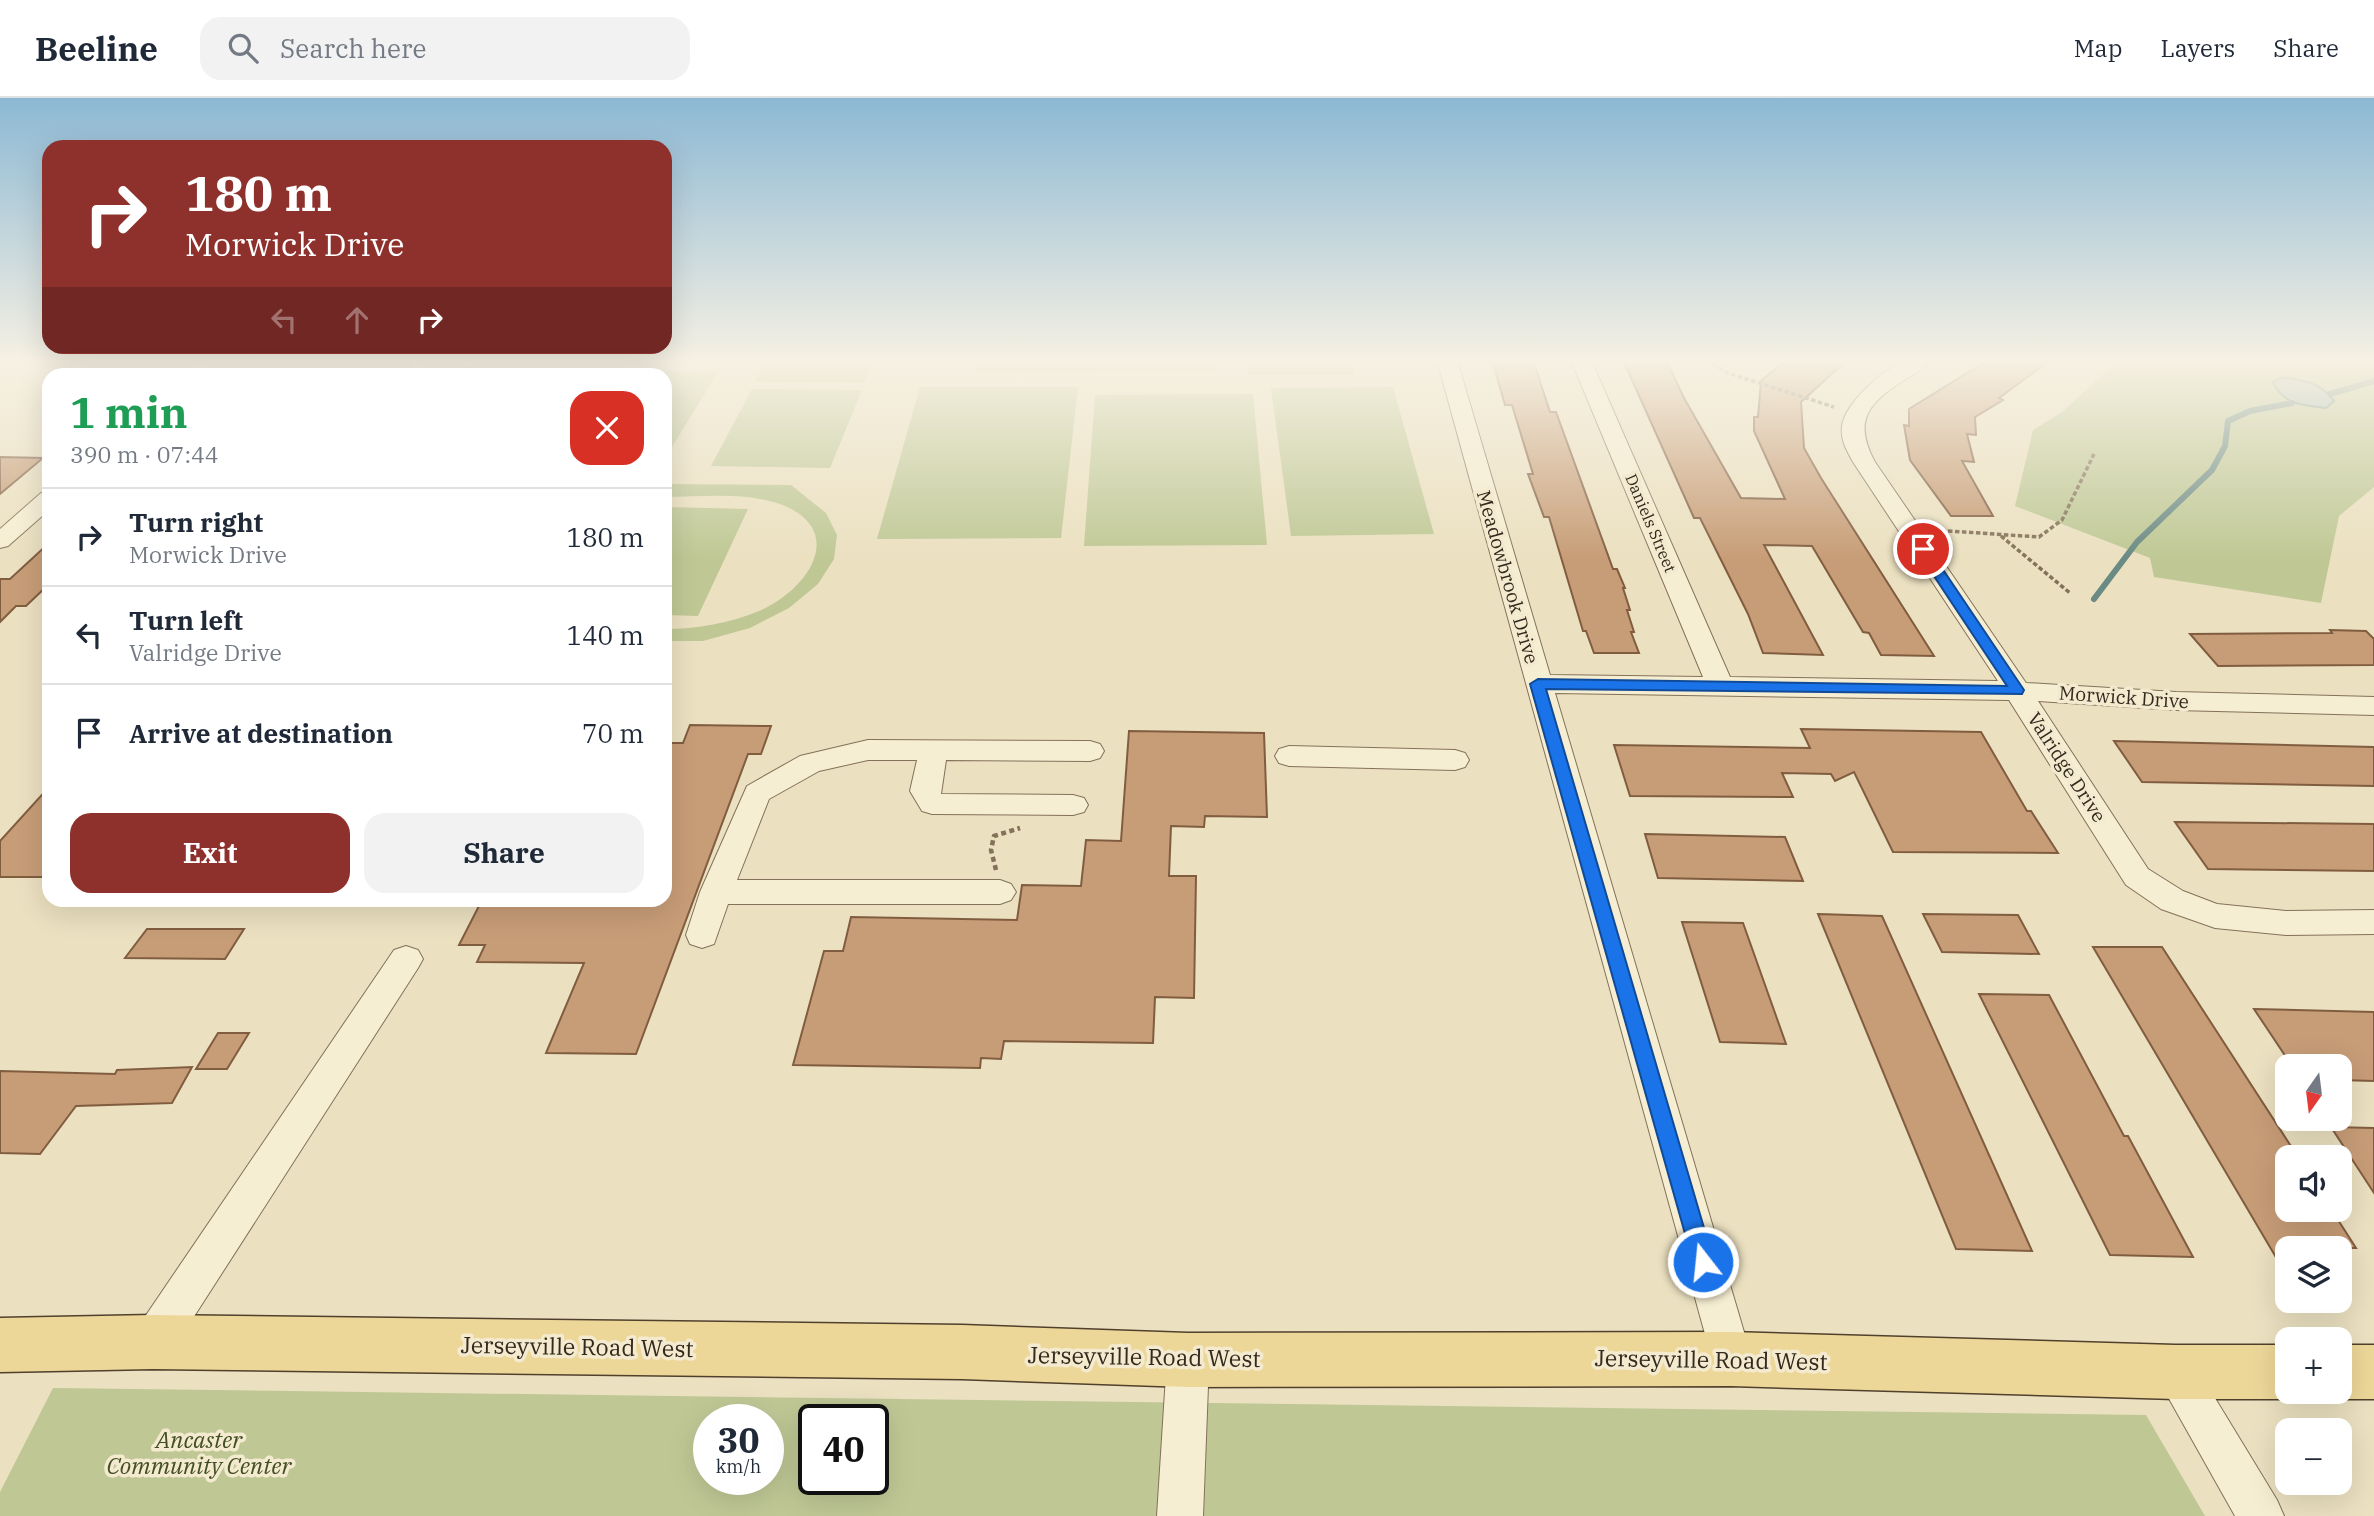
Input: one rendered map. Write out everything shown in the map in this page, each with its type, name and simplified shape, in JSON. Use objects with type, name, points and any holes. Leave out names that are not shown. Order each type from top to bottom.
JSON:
[{"type":"main road","name":"Jerseyville Road West","points":[[0,1345],[153,1342],[962,1352],[1188,1360],[1731,1359],[2175,1372],[2275,1372]]},
{"type":"main road","points":[[2352,1372],[2374,1372]]},
{"type":"street","name":"Meadowbrook Drive","points":[[1466,426],[1731,1359]]},
{"type":"street","name":"Daniels Street","points":[[1609,426],[1720,685]]},
{"type":"street","name":"Valridge Drive","points":[[1854,426],[1853,440],[1864,462],[2017,690],[2137,877],[2172,900],[2215,916],[2286,923],[2374,922]]},
{"type":"street","points":[[0,541],[42,504]]},
{"type":"street","name":"Morwick Drive","points":[[1538,684],[2017,690],[2176,701],[2374,706]]},
{"type":"street","points":[[702,935],[716,892],[757,793],[810,763],[868,750],[1090,751]]},
{"type":"street","points":[[934,750],[925,791],[932,804],[1073,805]]},
{"type":"street","points":[[1289,756],[1455,760]]},
{"type":"street","points":[[716,892],[1000,892]]},
{"type":"street","points":[[153,1342],[406,959]]},
{"type":"street","points":[[1180,1516],[1188,1360]]},
{"type":"street","points":[[2175,1372],[2261,1516]]},
{"type":"path","points":[[1909,529],[2039,537],[2062,520],[2094,454]]},
{"type":"path","points":[[1998,534],[2070,593]]},
{"type":"path","points":[[1000,892],[991,850],[994,836],[1033,824]]},
{"type":"green space","points":[[672,426],[685,426],[672,447]]},
{"type":"green space","points":[[732,426],[847,426],[830,468],[711,466]]},
{"type":"green space","points":[[909,426],[1074,426],[1061,538],[877,539]]},
{"type":"green space","points":[[1093,426],[1256,426],[1267,545],[1084,546]]},
{"type":"green space","points":[[1276,426],[1404,426],[1434,534],[1291,536]]},
{"type":"green space","points":[[2039,426],[2374,426],[2374,487],[2339,516],[2321,603],[2154,577],[2150,558],[2015,506],[2033,430]]},
{"type":"green space","points":[[672,484],[791,485],[826,513],[837,535],[834,559],[818,584],[789,608],[750,628],[703,641],[672,641],[672,629],[725,622],[759,611],[777,601],[793,589],[814,559],[817,543],[812,527],[799,514],[764,500],[672,497]]},
{"type":"green space","points":[[672,507],[748,509],[698,616],[672,615]]},
{"type":"green space","name":"Ancaster Community Center","points":[[53,1388],[2146,1415],[2205,1516],[0,1516],[0,1492]]},
{"type":"building","points":[[1518,426],[1561,426],[1613,569],[1617,569],[1625,588],[1630,610],[1627,610],[1634,632],[1631,632],[1639,653],[1594,653],[1586,631],[1583,631],[1549,517],[1544,517],[1528,474],[1533,474]]},
{"type":"building","points":[[1653,426],[1700,426],[1741,498],[1785,499],[1754,426],[1803,426],[1804,448],[1821,478],[1934,656],[1881,655],[1869,633],[1863,632],[1812,546],[1764,545],[1823,655],[1763,653],[1748,614],[1700,518],[1694,518]]},
{"type":"building","points":[[1904,426],[1976,426],[1976,435],[1967,434],[1974,462],[1962,461],[1993,516],[1951,516],[1910,460]]},
{"type":"building","points":[[0,457],[42,458],[42,459],[0,494]]},
{"type":"building","points":[[42,549],[42,591],[26,606],[16,606],[0,622],[0,579],[10,579]]},
{"type":"building","points":[[2330,630],[2366,631],[2374,639],[2374,665],[2218,666],[2190,634],[2332,633]]},
{"type":"building","points":[[690,725],[771,726],[761,754],[748,754],[636,1054],[546,1053],[584,963],[477,962],[485,945],[459,945],[478,907],[672,907],[672,743],[683,743]]},
{"type":"building","points":[[1801,729],[1981,732],[2027,811],[2031,811],[2058,853],[1893,852],[1854,772],[1835,781],[1831,774],[1782,773],[1793,797],[1630,796],[1614,745],[1810,748]]},
{"type":"building","points":[[1129,731],[1264,733],[1267,817],[1205,816],[1204,827],[1171,826],[1169,876],[1196,876],[1194,998],[1155,997],[1153,1043],[1004,1041],[1001,1059],[981,1058],[980,1068],[793,1065],[824,951],[843,951],[851,917],[1017,920],[1022,885],[1081,886],[1086,840],[1121,841]]},
{"type":"building","points":[[2114,741],[2374,747],[2374,786],[2142,782]]},
{"type":"building","points":[[42,795],[42,877],[0,877],[0,841]]},
{"type":"building","points":[[2175,822],[2374,824],[2374,871],[2208,869]]},
{"type":"building","points":[[1645,834],[1785,837],[1803,881],[1658,878]]},
{"type":"building","points":[[1818,914],[1882,916],[2032,1251],[1956,1249]]},
{"type":"building","points":[[1923,914],[2018,915],[2039,954],[1942,952]]},
{"type":"building","points":[[1682,922],[1743,923],[1786,1044],[1720,1042]]},
{"type":"building","points":[[147,929],[244,929],[225,959],[125,958]]},
{"type":"building","points":[[2093,947],[2162,947],[2275,1121],[2275,1131],[2281,1131],[2290,1145],[2275,1145],[2275,1222],[2339,1222],[2348,1236],[2275,1236],[2275,1256]]},
{"type":"building","points":[[1979,994],[2049,995],[2124,1136],[2128,1136],[2193,1257],[2110,1255]]},
{"type":"building","points":[[2254,1009],[2374,1012],[2374,1081],[2352,1080],[2352,1054],[2284,1054]]},
{"type":"building","points":[[218,1033],[249,1033],[227,1069],[196,1069]]},
{"type":"building","points":[[192,1067],[172,1103],[76,1106],[40,1154],[0,1153],[0,1071],[115,1074],[117,1070]]},
{"type":"building","points":[[2352,1127],[2374,1128],[2374,1193],[2352,1159],[2352,1145],[2343,1145],[2334,1131],[2352,1131]]},
{"type":"waterway","points":[[2094,599],[2137,542],[2212,470],[2225,446],[2227,426]]},
{"type":"route","points":[[1703,1262],[1538,684],[2017,690],[1923,549]]}]
